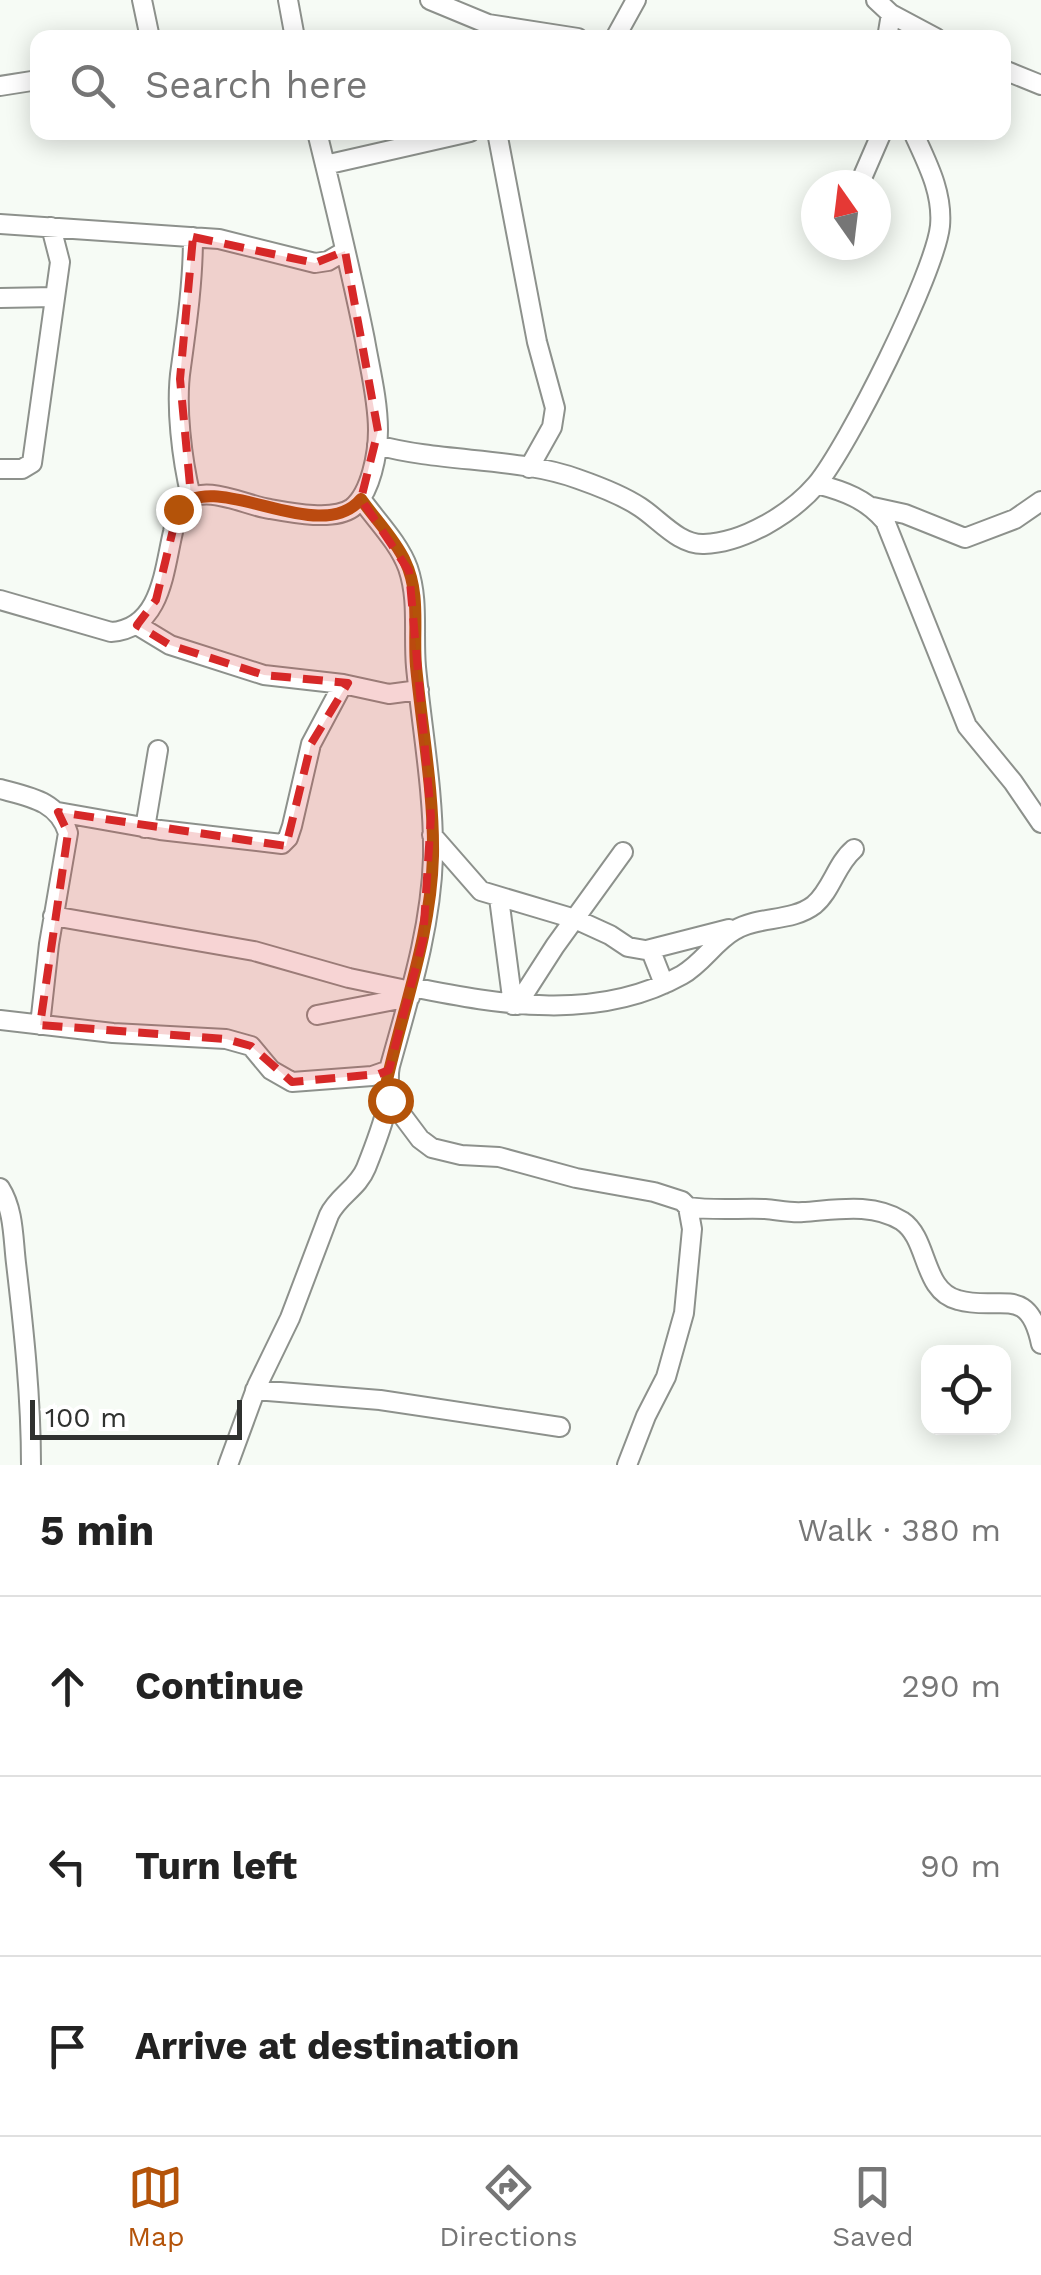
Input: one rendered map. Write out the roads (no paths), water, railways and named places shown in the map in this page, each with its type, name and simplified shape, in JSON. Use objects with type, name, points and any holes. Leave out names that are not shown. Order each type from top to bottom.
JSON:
[{"type":"street","points":[[142,0],[148,30]]},
{"type":"street","points":[[288,0],[294,30]]},
{"type":"street","points":[[430,0],[488,24],[527,30]]},
{"type":"street","points":[[619,30],[636,0]]},
{"type":"street","points":[[876,0],[891,14],[921,30]]},
{"type":"street","points":[[888,30],[891,14]]},
{"type":"street","points":[[1011,73],[1041,86]]},
{"type":"street","points":[[0,86],[30,81]]},
{"type":"street","points":[[0,600],[111,632],[137,625],[156,600],[178,509],[191,497],[216,496],[268,509],[327,514],[343,513],[361,499],[374,464],[377,408],[356,292],[318,140]]},
{"type":"street","points":[[325,166],[436,140]]},
{"type":"street","points":[[499,140],[537,342],[555,408],[552,426],[528,468]]},
{"type":"street","points":[[866,170],[879,140]]},
{"type":"street","points":[[377,445],[410,454],[549,470],[638,505],[688,542],[703,544],[749,533],[797,503],[817,484],[890,352],[935,249],[940,217],[936,188],[916,140]]},
{"type":"street","points":[[0,224],[193,236],[234,242],[315,263],[344,251]]},
{"type":"street","points":[[0,469],[22,469],[32,463],[60,262],[52,227]]},
{"type":"street","points":[[191,497],[183,451],[180,379],[190,318],[193,236]]},
{"type":"street","points":[[0,298],[55,297]]},
{"type":"street","points":[[817,484],[965,538],[1015,519],[1041,501]]},
{"type":"street","points":[[228,1465],[336,1200],[364,1173],[390,1100],[387,1080],[411,992],[428,905],[432,835],[414,595],[404,557],[361,499]]},
{"type":"street","points":[[873,507],[884,521],[967,726],[1041,823]]},
{"type":"street","points":[[137,625],[170,645],[264,675],[398,695],[419,690]]},
{"type":"street","points":[[58,812],[146,828],[282,844],[288,838],[311,744],[343,684]]},
{"type":"street","points":[[146,828],[158,750]]},
{"type":"street","points":[[0,789],[50,805],[68,833],[40,1025]]},
{"type":"street","points":[[432,835],[482,892],[575,918],[628,947],[654,953],[664,984]]},
{"type":"street","points":[[648,950],[805,911],[816,904],[854,849]]},
{"type":"street","points":[[515,1005],[623,852]]},
{"type":"street","points":[[499,898],[515,1005]]},
{"type":"street","points":[[54,916],[254,951],[411,992],[546,1008],[642,992],[664,984],[700,963],[738,928]]},
{"type":"street","points":[[316,1016],[411,992]]},
{"type":"street","points":[[0,1020],[226,1038],[251,1046],[271,1070],[292,1082],[372,1076],[389,1070]]},
{"type":"street","points":[[390,1100],[420,1139],[432,1148],[461,1156],[514,1160],[576,1178],[668,1196],[688,1207],[802,1212],[860,1208],[896,1218],[912,1230],[932,1277],[947,1295],[958,1300],[1011,1302],[1038,1318],[1041,1344]]},
{"type":"street","points":[[0,1188],[10,1213],[25,1334],[32,1415],[31,1465]]},
{"type":"street","points":[[627,1465],[666,1378],[684,1313],[692,1229],[688,1207]]},
{"type":"street","points":[[256,1390],[380,1400],[560,1427]]}]
